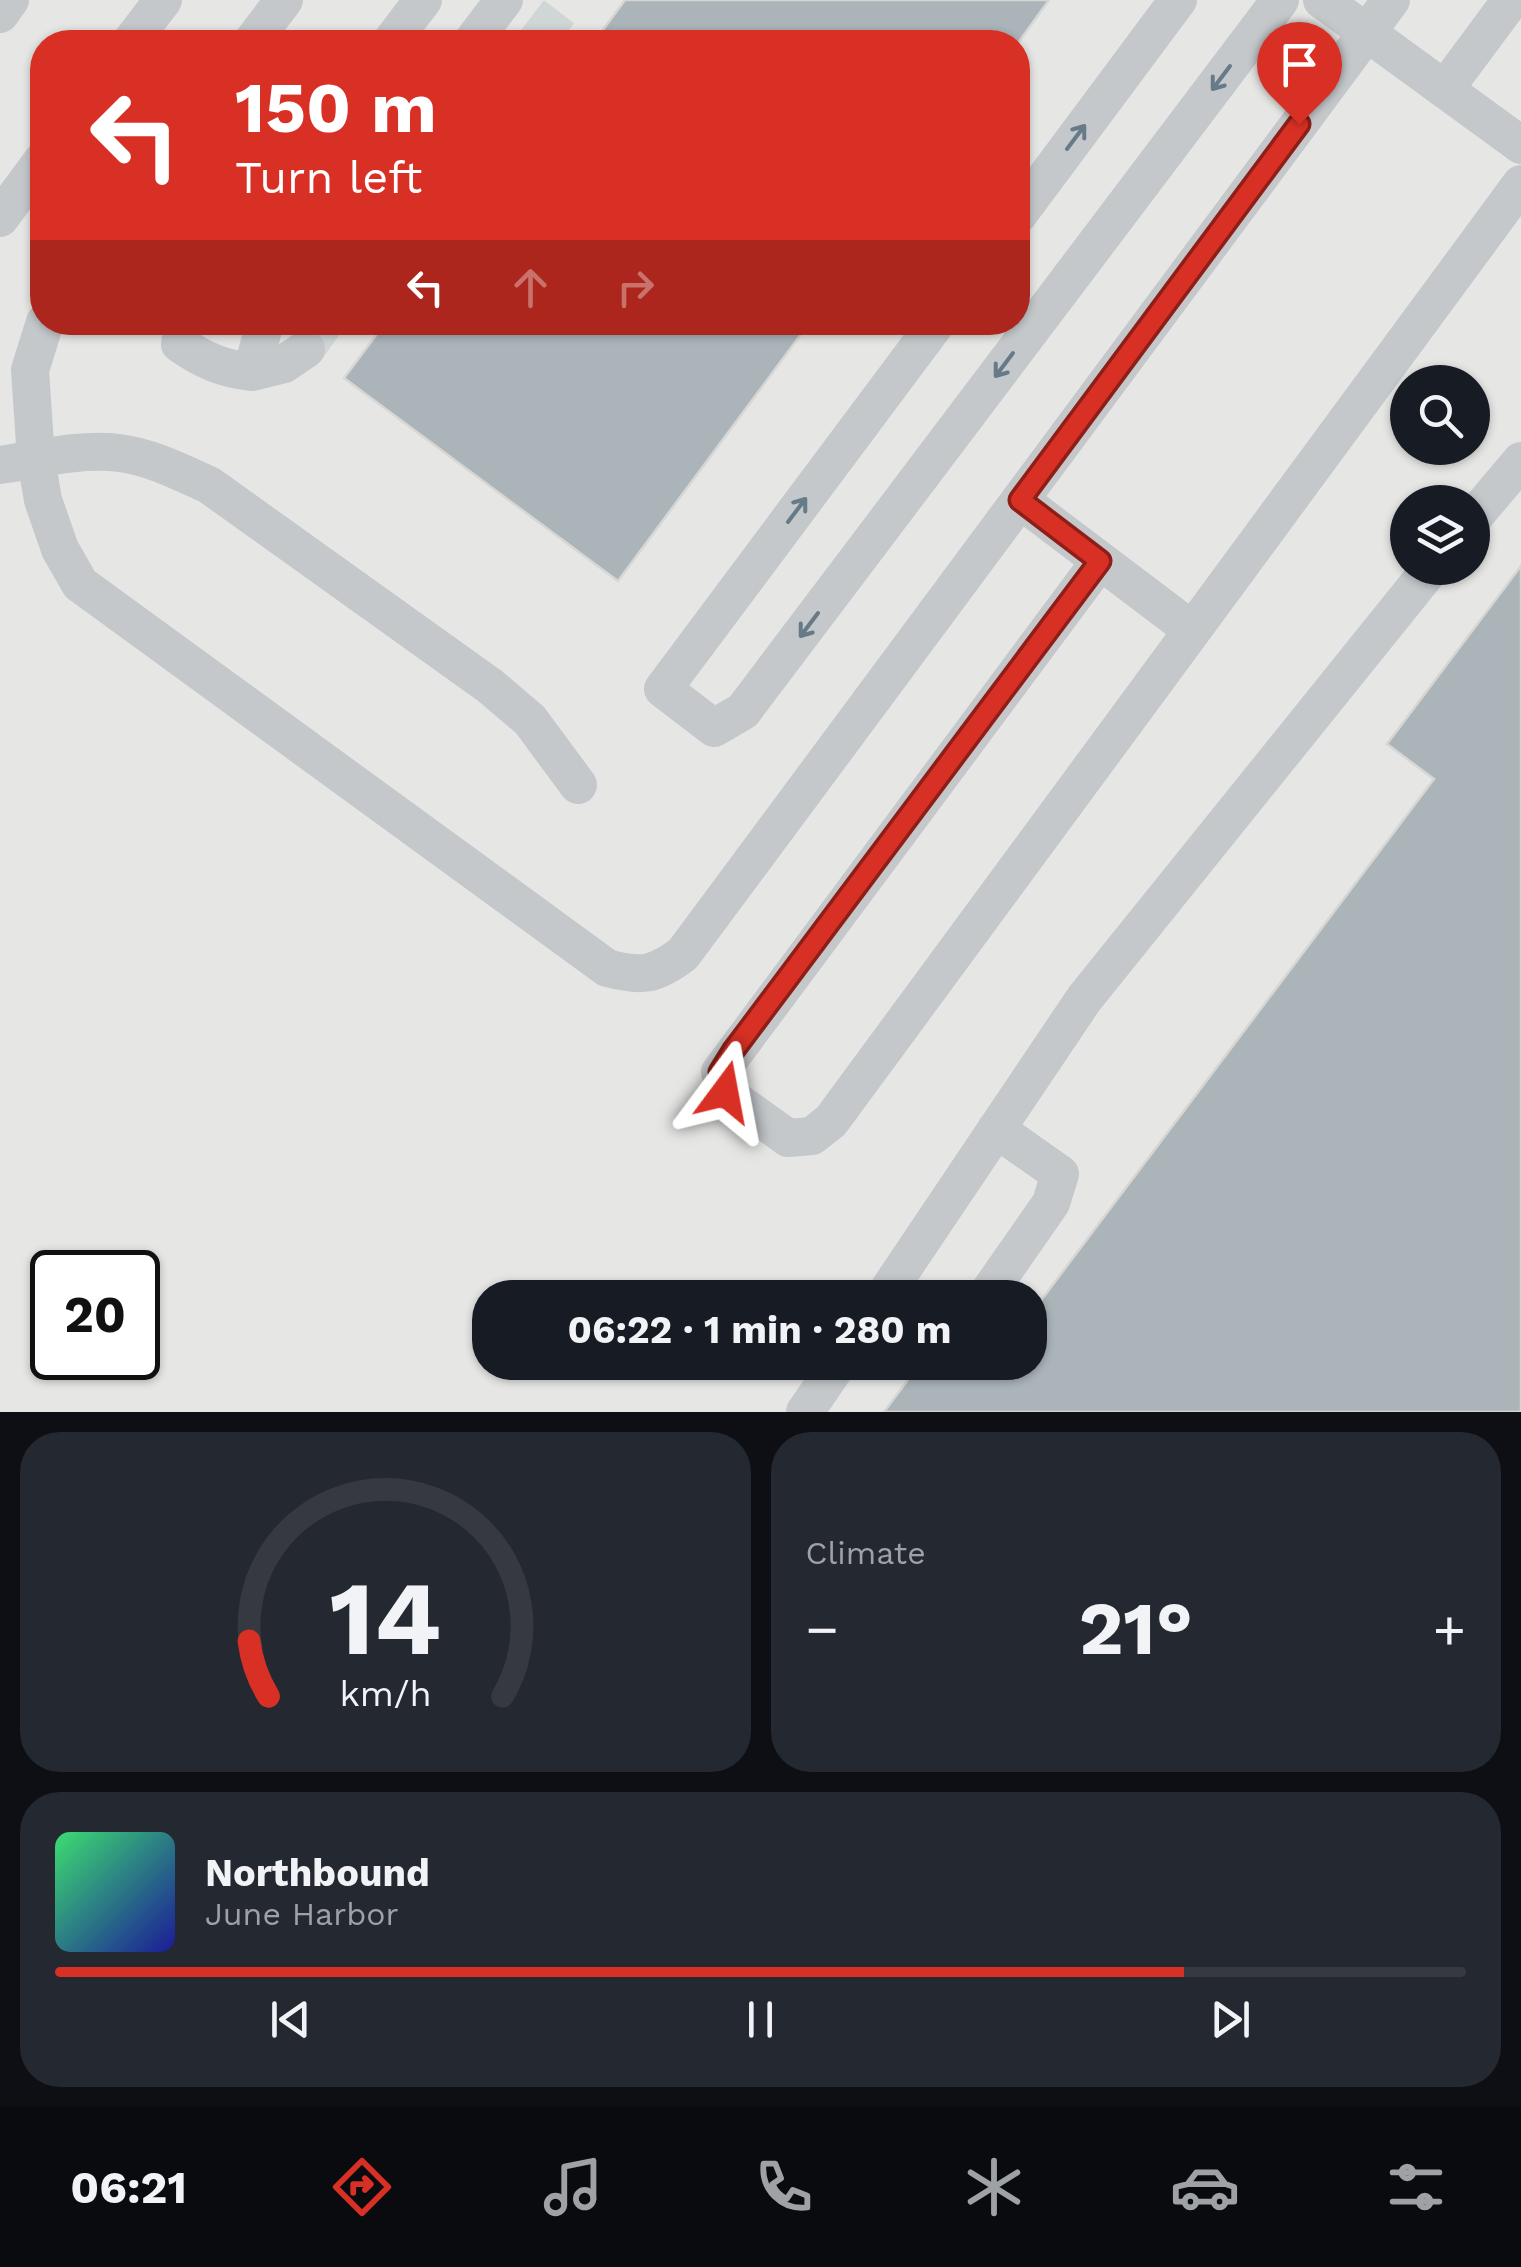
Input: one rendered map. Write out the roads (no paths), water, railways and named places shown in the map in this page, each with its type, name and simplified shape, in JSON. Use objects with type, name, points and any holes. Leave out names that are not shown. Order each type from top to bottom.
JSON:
[{"type":"lane","points":[[0,14],[10,0]]},
{"type":"lane","points":[[140,30],[163,0]]},
{"type":"lane","points":[[261,30],[284,0]]},
{"type":"lane","points":[[400,30],[423,0]]},
{"type":"lane","points":[[481,30],[504,0]]},
{"type":"lane","points":[[1030,199],[1178,0]]},
{"type":"lane","points":[[1030,332],[1280,0]]},
{"type":"lane","points":[[1322,0],[1521,145]]},
{"type":"lane","points":[[41,335],[30,370],[18,462],[43,500],[60,549],[80,584],[607,968],[637,975],[663,969],[682,954],[1391,0]]},
{"type":"lane","points":[[1445,88],[1511,0]]},
{"type":"lane","points":[[0,218],[30,177]]},
{"type":"lane","points":[[1100,561],[720,1072],[725,1092],[788,1138],[812,1136],[831,1121],[1521,184]]},
{"type":"lane","points":[[181,335],[180,344],[229,370],[252,372],[284,364],[306,349]]},
{"type":"lane","points":[[252,372],[261,335]]},
{"type":"lane","points":[[927,335],[662,690],[714,728],[744,712],[1028,335]]},
{"type":"lane","points":[[18,462],[118,453],[163,464],[209,485],[490,686],[530,720],[578,785]]},
{"type":"lane","points":[[1490,498],[1521,461]]},
{"type":"lane","points":[[1020,500],[1192,630]]},
{"type":"lane","points":[[894,1280],[1084,999],[1418,585]]},
{"type":"lane","points":[[996,1130],[1060,1174],[1052,1203],[997,1280]]},
{"type":"lane","points":[[806,1412],[827,1380]]},
{"type":"tunnel","points":[[545,30],[568,0]]},
{"type":"tunnel","points":[[306,349],[316,335]]}]
